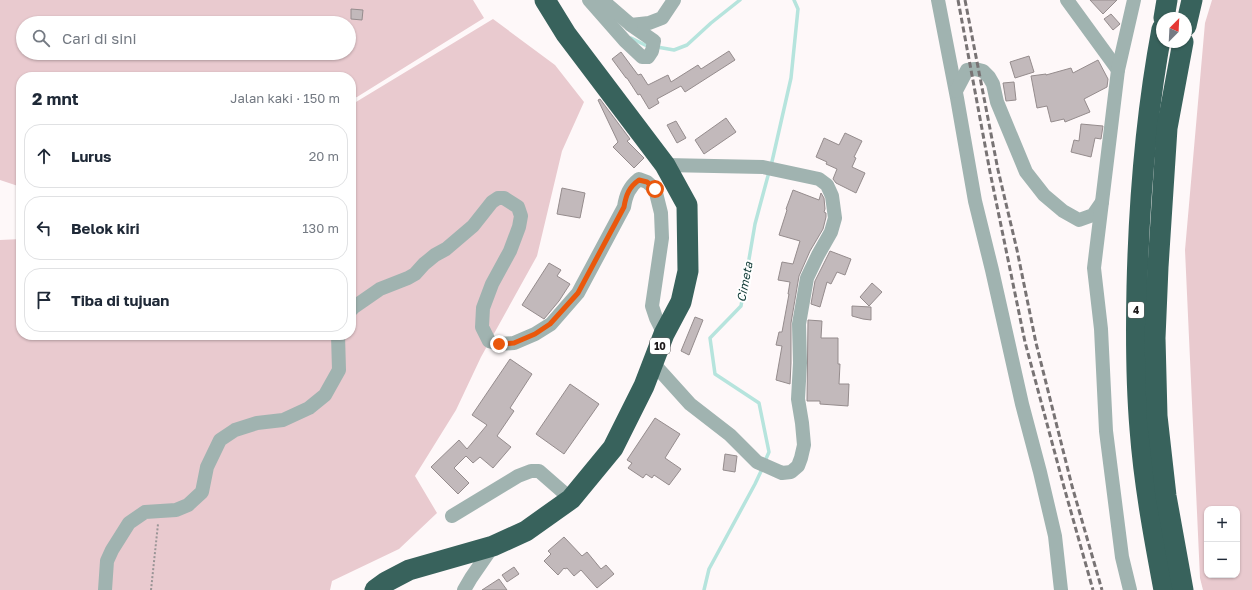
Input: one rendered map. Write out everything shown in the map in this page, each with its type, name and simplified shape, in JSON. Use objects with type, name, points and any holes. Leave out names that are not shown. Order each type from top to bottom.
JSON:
[{"type":"highway","name":"10","points":[[375,590],[386,582],[409,570],[493,546],[526,531],[571,499],[613,448],[644,386],[664,334],[681,302],[688,271],[687,205],[665,165],[566,34],[545,0]]},
{"type":"highway","points":[[1165,12],[1167,0]]},
{"type":"highway","points":[[1189,12],[1192,0]]},
{"type":"highway","name":"4","points":[[1159,48],[1146,132],[1138,234],[1135,351],[1140,430],[1152,529],[1164,590]]},
{"type":"highway","name":"4","points":[[1182,48],[1167,128],[1155,338],[1157,416],[1166,496],[1183,590]]},
{"type":"street","points":[[589,0],[625,41],[642,57],[648,57],[653,46],[602,0]]},
{"type":"street","points":[[631,25],[649,23],[662,18],[674,0]]},
{"type":"street","points":[[938,0],[956,91],[975,201],[1022,404],[1055,536],[1061,590]]},
{"type":"street","points":[[1067,0],[1118,70]]},
{"type":"street","points":[[1130,590],[1122,557],[1106,431],[1101,329],[1094,268],[1118,70],[1134,0]]},
{"type":"street","points":[[956,91],[967,70],[976,69],[983,71],[993,84],[997,102],[1026,172],[1044,195],[1063,211],[1079,220],[1093,216],[1102,202]]},
{"type":"street","points":[[653,363],[690,404],[730,435],[757,462],[782,473],[791,472],[798,466],[804,445],[798,399],[800,363],[799,324],[807,278],[831,232],[835,218],[832,196],[827,185],[819,179],[783,171],[763,168],[665,165]]},
{"type":"street","points":[[356,306],[380,289],[415,274],[424,264],[435,255],[446,249],[473,226],[492,202],[498,198],[504,198],[518,206],[521,216],[519,227],[510,251],[492,284],[483,308],[482,327],[489,341],[499,344],[514,343],[535,334],[550,324],[578,293],[624,207],[626,195],[633,184],[639,180],[647,182],[655,189],[661,213],[662,238],[652,306],[664,334]]},
{"type":"street","points":[[105,590],[107,561],[129,523],[145,512],[176,510],[188,505],[202,492],[207,467],[220,440],[235,430],[257,423],[283,420],[309,408],[325,395],[339,370],[338,340]]},
{"type":"street","points":[[452,516],[518,476],[531,470],[539,471],[571,499]]},
{"type":"street","points":[[464,590],[493,546]]},
{"type":"path","points":[[151,590],[160,511]]},
{"type":"shaded area","points":[[0,0],[473,0],[484,18],[356,97],[356,72],[16,72],[16,185],[0,180]]},
{"type":"shaded area","points":[[1212,0],[1252,0],[1252,590],[1203,590],[1200,578],[1185,250],[1205,23]]},
{"type":"shaded area","points":[[493,19],[555,65],[584,102],[562,151],[537,256],[481,357],[456,410],[415,476],[437,513],[399,549],[332,581],[330,590],[0,590],[0,240],[16,239],[16,340],[356,340],[356,102]]},
{"type":"building","points":[[1090,0],[1117,0],[1103,14]]},
{"type":"building","points":[[351,9],[363,10],[362,20],[356,19],[356,16],[351,16]]},
{"type":"building","points":[[1111,14],[1120,24],[1113,30],[1104,19]]},
{"type":"building","points":[[729,51],[735,60],[685,92],[681,86],[657,99],[659,103],[649,109],[640,94],[638,95],[612,59],[621,52],[638,75],[641,74],[648,85],[668,75],[671,82],[698,65],[701,69]]},
{"type":"building","points":[[1029,56],[1034,72],[1015,78],[1010,62]]},
{"type":"building","points":[[1098,60],[1108,79],[1107,87],[1084,99],[1090,112],[1065,122],[1064,119],[1051,122],[1047,106],[1037,108],[1031,76],[1046,75],[1071,68],[1073,73]]},
{"type":"building","points":[[1014,82],[1016,100],[1006,101],[1003,83]]},
{"type":"building","points":[[600,99],[630,139],[627,141],[644,158],[634,168],[613,147],[618,142],[598,100]]},
{"type":"building","points":[[726,118],[736,132],[704,154],[695,140]]},
{"type":"building","points":[[676,121],[686,138],[677,143],[667,125]]},
{"type":"building","points":[[1081,124],[1103,126],[1101,139],[1095,138],[1091,157],[1071,152],[1074,140],[1079,141]]},
{"type":"building","points":[[845,133],[862,141],[854,157],[856,158],[852,167],[865,173],[856,193],[836,183],[833,179],[837,169],[816,157],[824,138],[839,145]]},
{"type":"building","points":[[562,188],[585,193],[580,218],[557,214]]},
{"type":"building","points":[[793,190],[819,200],[821,193],[824,198],[824,212],[826,213],[826,217],[823,229],[810,251],[799,276],[791,323],[790,384],[776,380],[782,346],[776,345],[779,332],[782,332],[790,282],[778,280],[782,262],[793,264],[800,241],[779,235]]},
{"type":"building","points":[[830,251],[851,259],[845,275],[837,272],[831,284],[827,282],[820,307],[811,304],[815,281]]},
{"type":"building","points":[[549,263],[561,270],[557,276],[570,284],[559,301],[544,319],[522,305]]},
{"type":"building","points":[[872,283],[882,292],[869,306],[860,297]]},
{"type":"building","points":[[852,306],[871,307],[871,320],[852,316]]},
{"type":"building","points":[[695,317],[703,320],[689,355],[681,351]]},
{"type":"building","points":[[808,320],[822,321],[821,338],[838,338],[838,364],[840,364],[839,384],[849,384],[848,406],[820,404],[820,401],[807,401]]},
{"type":"building","points":[[510,359],[532,374],[510,408],[514,411],[497,436],[511,447],[493,468],[480,457],[473,463],[466,456],[454,468],[469,483],[458,494],[431,467],[459,440],[467,449],[487,425],[472,415]]},
{"type":"building","points":[[570,384],[599,404],[564,454],[536,434]]},
{"type":"building","points":[[655,418],[680,434],[665,458],[681,469],[669,485],[654,475],[652,478],[646,474],[643,478],[628,468],[632,463],[627,460]]},
{"type":"building","points":[[725,454],[737,456],[735,472],[723,470]]},
{"type":"building","points":[[564,537],[582,556],[587,552],[601,569],[606,565],[614,574],[597,588],[581,570],[574,576],[567,568],[564,568],[558,575],[544,561],[551,554],[548,551]]},
{"type":"building","points":[[514,567],[519,574],[507,582],[502,575]]},
{"type":"building","points":[[499,579],[507,590],[482,590]]},
{"type":"waterway","name":"Cimeta","points":[[657,47],[674,50],[687,45],[711,23],[740,0]]},
{"type":"waterway","name":"Cimeta","points":[[771,166],[791,78],[798,9],[794,0]]},
{"type":"waterway","name":"Cimeta","points":[[631,38],[645,45],[651,46]]},
{"type":"waterway","name":"Cimeta","points":[[765,461],[769,452],[759,403],[715,374],[710,338],[741,306],[755,224],[769,172]]},
{"type":"waterway","name":"Cimeta","points":[[704,590],[709,569],[763,467]]},
{"type":"railway","points":[[958,0],[990,172],[1025,342],[1093,590]]},
{"type":"railway","points":[[965,0],[998,170],[1017,250],[1036,343],[1072,486],[1102,590]]},
{"type":"route","points":[[499,344],[514,343],[535,334],[550,324],[578,293],[624,207],[626,195],[633,184],[639,180],[647,182],[655,189]]}]
